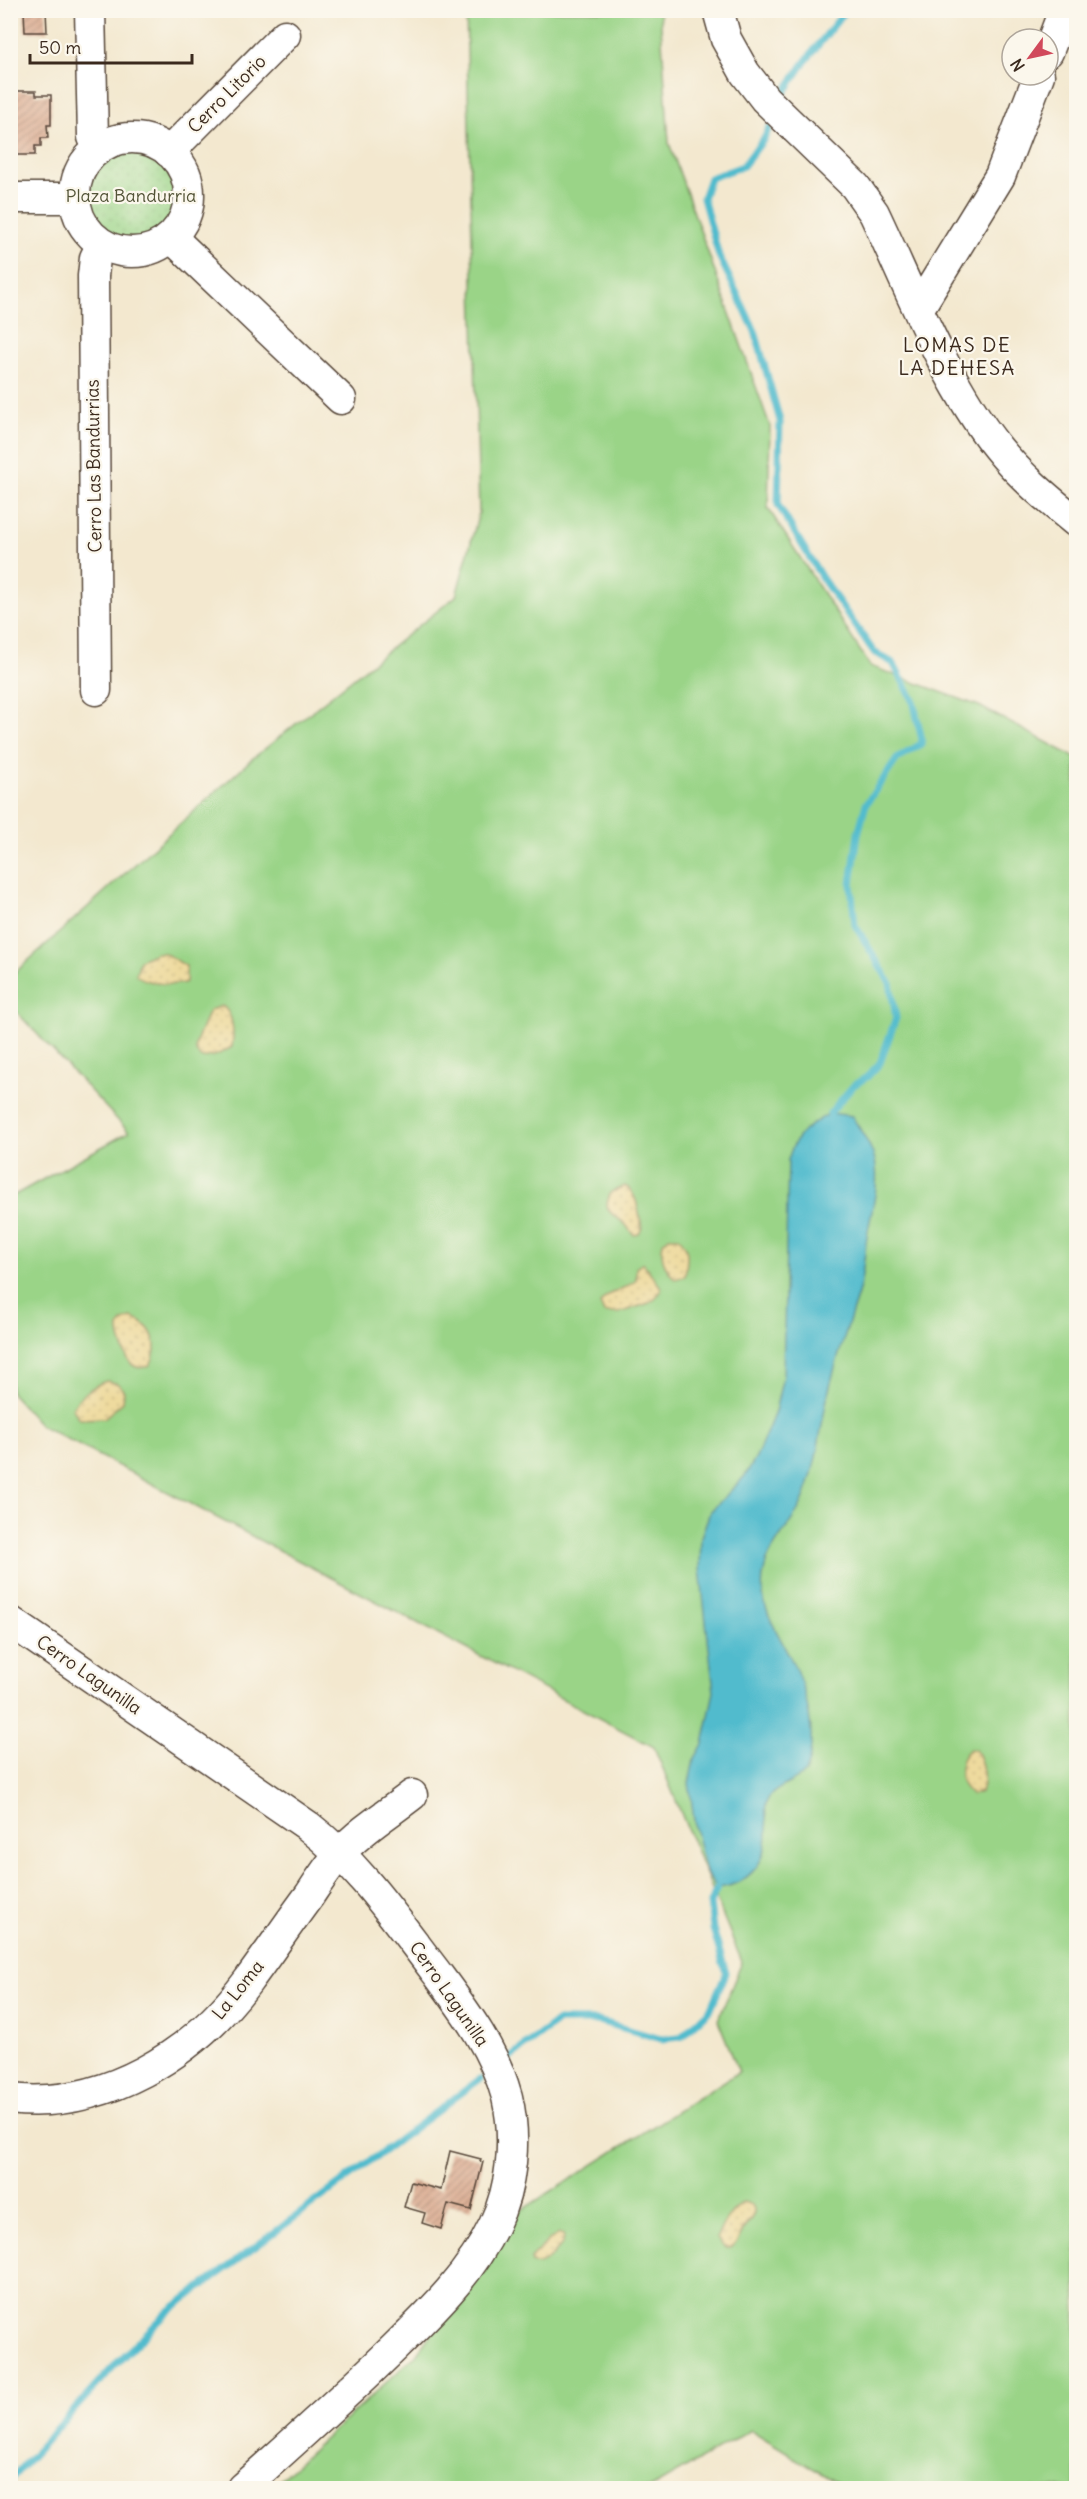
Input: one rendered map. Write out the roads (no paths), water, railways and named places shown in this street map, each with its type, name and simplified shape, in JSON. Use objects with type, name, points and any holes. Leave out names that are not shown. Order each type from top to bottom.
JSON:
[{"type":"street","points":[[90,10],[93,137],[98,149]]},
{"type":"street","points":[[718,10],[726,39],[745,74],[765,99],[855,186],[874,213],[966,404],[997,448],[1029,483],[1077,522]]},
{"type":"street","points":[[1058,27],[1064,10]]},
{"type":"street","name":"Cerro Litorio","points":[[169,152],[285,35]]},
{"type":"street","points":[[919,308],[1000,176],[1034,87]]},
{"type":"street","points":[[134,138],[153,142],[169,152],[182,167],[188,185],[189,204],[183,222],[171,237],[155,248],[137,252],[119,251],[102,244],[90,234],[81,221],[75,198],[78,175],[86,160],[98,149],[115,140],[134,138]]},
{"type":"street","points":[[10,198],[75,198]]},
{"type":"street","points":[[171,237],[341,399]]},
{"type":"street","name":"Cerro Las Bandurrias","points":[[96,690],[93,276],[95,258],[102,244]]},
{"type":"street","name":"Cerro Lagunilla","points":[[10,1621],[308,1826],[340,1852],[368,1884],[472,2021],[493,2059],[507,2099],[512,2142],[508,2182],[495,2224],[484,2245],[454,2284],[417,2325],[242,2488]]},
{"type":"street","name":"La Loma","points":[[10,2099],[64,2098],[107,2088],[147,2070],[187,2044],[205,2030],[235,1998],[340,1852],[412,1795]]},
{"type":"water","points":[[830,1113],[852,1116],[868,1143],[875,1160],[877,1178],[875,1196],[860,1286],[832,1378],[808,1487],[794,1518],[771,1552],[762,1583],[770,1617],[797,1671],[806,1700],[811,1731],[809,1760],[805,1773],[777,1789],[768,1800],[766,1843],[759,1863],[746,1877],[728,1886],[717,1888],[707,1875],[703,1861],[695,1827],[689,1783],[694,1760],[703,1744],[714,1692],[700,1569],[701,1537],[710,1512],[745,1476],[756,1458],[775,1412],[783,1376],[788,1160],[803,1131]]},
{"type":"waterway","points":[[784,93],[804,63],[846,10]]},
{"type":"waterway","points":[[769,128],[764,139],[743,166],[710,178],[703,198],[719,256],[755,331],[780,421],[778,505],[822,578],[874,652],[893,663],[913,700],[922,740],[921,744],[897,759],[866,804],[858,834],[851,884],[855,925],[890,983],[896,1018],[880,1063],[867,1077],[854,1085],[830,1113]]},
{"type":"waterway","points":[[510,2057],[558,2021],[598,2021],[661,2039],[681,2037],[710,2010],[726,1973],[713,1929],[710,1903],[717,1888]]},
{"type":"waterway","points":[[10,2480],[115,2365],[169,2311],[480,2079]]},
{"type":"district","name":"LOMAS DE LA DEHESA","points":[[957,356]]},
{"type":"park label","name":"Plaza Bandurria","points":[[131,196]]}]
